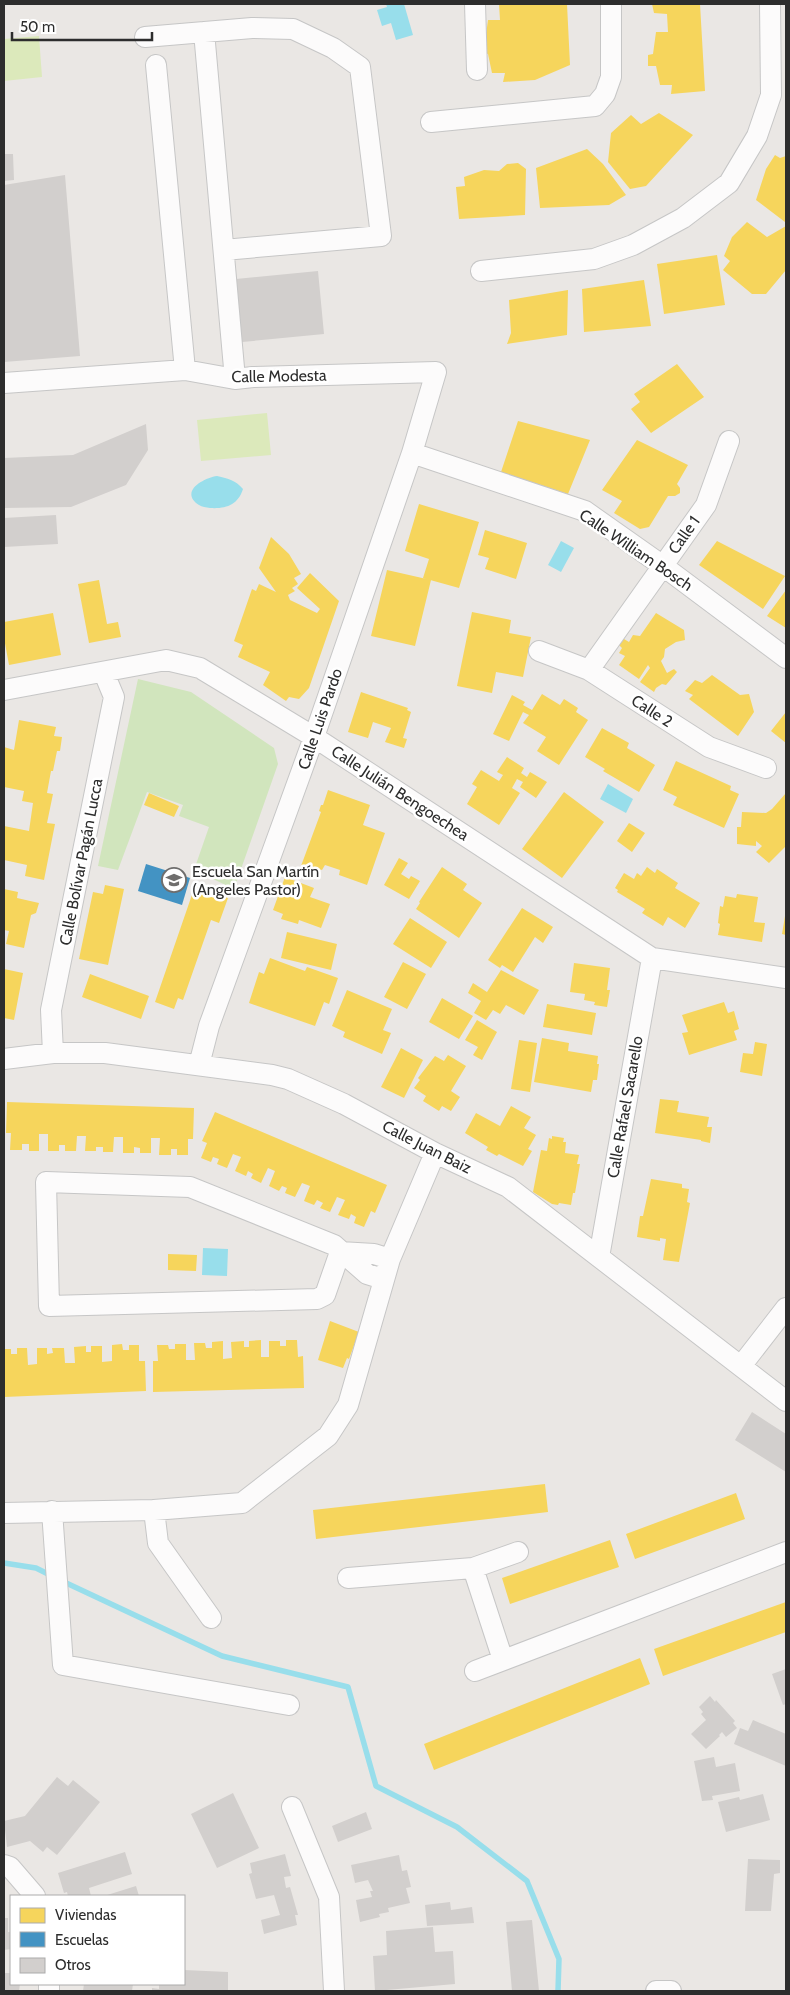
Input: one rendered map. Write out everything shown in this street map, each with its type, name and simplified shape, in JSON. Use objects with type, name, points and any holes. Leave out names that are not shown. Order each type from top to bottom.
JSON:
[{"type":"street","points":[[476,4],[478,70]]},
{"type":"street","points":[[432,122],[595,106],[605,94],[611,77],[610,4]]},
{"type":"street","points":[[481,271],[594,259],[633,245],[683,218],[728,183],[757,136],[771,94],[770,4]]},
{"type":"street","points":[[145,37],[252,28],[293,29],[333,48],[360,67],[381,236],[224,250]]},
{"type":"street","points":[[204,32],[235,379]]},
{"type":"street","points":[[156,65],[185,370]]},
{"type":"street","name":"Calle Modesta","points":[[4,383],[185,370],[235,379],[436,372]]},
{"type":"street","name":"Calle Luis Pardo","points":[[199,1065],[209,1026],[314,737],[412,453],[436,372]]},
{"type":"street","name":"Calle 1","points":[[589,670],[706,505],[729,441]]},
{"type":"street","name":"Calle William Bosch","points":[[412,453],[584,511],[663,566],[786,658]]},
{"type":"street","name":"Calle 2","points":[[539,651],[589,670],[709,747],[766,768]]},
{"type":"street","name":"Calle Julián Bengoechea","points":[[4,690],[166,660],[200,668],[314,737],[652,958],[786,978]]},
{"type":"street","name":"Calle Bolívar Pagán Lucca","points":[[52,1053],[51,1010],[114,697],[104,673]]},
{"type":"street","name":"Calle Rafael Sacarello","points":[[599,1257],[652,958]]},
{"type":"street","name":"Calle Juan Baiz","points":[[4,1059],[52,1053],[105,1053],[288,1079],[352,1108],[435,1153],[508,1188],[786,1400]]},
{"type":"street","points":[[4,1513],[154,1510],[242,1503],[328,1436],[348,1405],[383,1279],[435,1153]]},
{"type":"street","points":[[340,1252],[325,1295],[317,1298],[49,1306],[46,1182],[190,1187],[334,1245],[367,1274],[383,1279]]},
{"type":"street","points":[[340,1252],[374,1254],[390,1259]]},
{"type":"street","points":[[741,1366],[786,1308]]},
{"type":"street","points":[[154,1510],[158,1543],[211,1618]]},
{"type":"street","points":[[52,1511],[63,1665],[290,1705]]},
{"type":"street","points":[[348,1578],[473,1568],[518,1552]]},
{"type":"street","points":[[475,1671],[786,1552]]},
{"type":"street","points":[[473,1568],[503,1660]]},
{"type":"street","points":[[292,1807],[329,1897],[334,1991]]},
{"type":"street","points":[[4,1865],[10,1867],[34,1895]]},
{"type":"green space","points":[[39,36],[42,77],[4,81],[4,39]]},
{"type":"green space","points":[[267,413],[271,455],[201,461],[197,420]]},
{"type":"green space","points":[[138,679],[191,692],[274,748],[278,764],[234,889],[194,870],[209,827],[179,816],[183,805],[147,792],[118,870],[98,866]]},
{"type":"water","points":[[386,4],[404,4],[413,35],[396,40],[391,23],[382,26],[377,10],[387,7]]},
{"type":"water","points":[[217,476],[234,482],[243,489],[238,499],[231,505],[221,508],[199,505],[193,500],[191,495],[195,486],[211,477]]},
{"type":"water","points":[[561,541],[574,548],[561,572],[548,565]]},
{"type":"water","points":[[608,784],[633,799],[626,813],[600,799]]},
{"type":"water","points":[[203,1248],[228,1249],[227,1276],[202,1275]]},
{"type":"building: Viviendas","points":[[499,4],[567,4],[570,65],[535,80],[503,82],[505,73],[492,73],[488,54],[481,53],[485,42],[488,20],[500,20]]},
{"type":"building: Viviendas","points":[[652,4],[700,4],[705,91],[671,94],[672,85],[660,85],[656,66],[648,66],[648,55],[653,54],[656,32],[668,32],[667,14],[654,13]]},
{"type":"building: Viviendas","points":[[659,113],[693,135],[646,186],[630,189],[608,162],[611,133],[631,115],[641,124]]},
{"type":"building: Viviendas","points":[[587,149],[603,164],[626,195],[609,205],[540,208],[536,168]]},
{"type":"building: Viviendas","points":[[775,155],[780,158],[786,156],[785,222],[756,200],[766,169]]},
{"type":"building: Viviendas","points":[[518,163],[526,169],[525,215],[459,219],[456,187],[465,186],[464,177],[484,170],[499,171],[507,164]]},
{"type":"building: Viviendas","points":[[747,222],[767,237],[786,226],[786,270],[766,294],[752,294],[723,270],[730,261],[724,256],[732,237]]},
{"type":"building: Viviendas","points":[[717,255],[725,305],[664,314],[657,264]]},
{"type":"building: Viviendas","points":[[644,280],[651,326],[584,332],[582,289]]},
{"type":"building: Viviendas","points":[[568,290],[567,335],[507,344],[511,333],[509,300]]},
{"type":"building: Viviendas","points":[[677,364],[704,397],[651,433],[631,409],[640,402],[634,394]]},
{"type":"building: Viviendas","points":[[518,421],[590,440],[568,494],[501,472]]},
{"type":"building: Viviendas","points":[[637,440],[688,465],[677,484],[680,488],[680,493],[675,496],[668,496],[649,527],[640,529],[614,513],[622,501],[602,490]]},
{"type":"building: Viviendas","points":[[419,504],[479,522],[459,588],[423,578],[429,559],[405,551]]},
{"type":"building: Viviendas","points":[[485,530],[527,543],[516,579],[485,569],[489,558],[478,555]]},
{"type":"building: Viviendas","points":[[271,537],[289,554],[301,574],[294,578],[298,584],[292,588],[295,591],[288,595],[290,600],[317,613],[320,609],[297,588],[310,573],[339,601],[309,688],[299,699],[289,697],[286,701],[263,685],[270,672],[238,657],[243,645],[234,641],[252,589],[256,591],[259,584],[276,592],[259,568]]},
{"type":"building: Viviendas","points":[[717,541],[785,576],[763,609],[699,565]]},
{"type":"building: Viviendas","points":[[387,570],[431,580],[415,646],[371,636]]},
{"type":"building: Viviendas","points":[[99,580],[107,624],[118,622],[121,637],[89,643],[78,584]]},
{"type":"building: Viviendas","points":[[786,590],[786,628],[767,616]]},
{"type":"building: Viviendas","points":[[472,612],[511,620],[509,633],[531,637],[523,677],[496,672],[492,693],[457,686]]},
{"type":"building: Viviendas","points":[[53,613],[61,655],[9,665],[4,638],[4,622]]},
{"type":"building: Viviendas","points":[[656,613],[684,630],[685,640],[676,642],[665,649],[664,657],[661,661],[667,673],[674,669],[677,672],[666,685],[662,684],[654,692],[640,682],[650,668],[648,665],[639,679],[619,665],[625,656],[619,653],[622,648],[619,645],[624,639],[629,642],[633,635],[640,636]]},
{"type":"building: Viviendas","points":[[712,675],[740,695],[749,694],[754,712],[738,736],[689,699],[693,695],[685,691],[695,680],[702,683]]},
{"type":"building: Viviendas","points":[[361,692],[408,708],[407,710],[411,712],[403,738],[407,739],[404,748],[385,742],[391,728],[373,722],[368,738],[348,732]]},
{"type":"building: Viviendas","points":[[542,694],[560,705],[564,699],[578,708],[576,712],[588,720],[559,765],[537,751],[546,737],[523,723],[529,715],[523,712],[509,741],[493,734],[512,695],[525,702],[523,705],[532,710]]},
{"type":"building: Viviendas","points":[[786,712],[786,743],[771,731]]},
{"type":"building: Viviendas","points":[[19,720],[56,727],[54,736],[62,737],[60,751],[57,751],[53,771],[51,771],[47,793],[53,794],[47,823],[55,824],[44,880],[25,876],[27,865],[4,860],[4,826],[29,831],[33,803],[22,801],[24,791],[4,787],[4,747],[14,750]]},
{"type":"building: Viviendas","points":[[602,728],[629,743],[627,748],[655,765],[639,792],[603,771],[605,769],[585,757]]},
{"type":"building: Viviendas","points":[[507,757],[524,768],[521,773],[527,777],[530,772],[547,782],[536,798],[520,787],[523,782],[517,779],[512,788],[520,793],[499,825],[467,804],[477,787],[472,784],[481,770],[499,781],[503,775],[497,772]]},
{"type":"building: Viviendas","points":[[676,761],[731,786],[730,790],[739,794],[724,828],[673,805],[677,797],[663,790]]},
{"type":"building: Viviendas","points":[[328,790],[370,805],[363,825],[385,833],[367,885],[339,875],[340,870],[325,865],[322,870],[306,865],[305,868],[301,866],[321,812],[319,811],[321,805],[323,805]]},
{"type":"building: Viviendas","points":[[564,792],[604,822],[562,878],[522,849]]},
{"type":"building: Viviendas","points":[[149,793],[179,806],[174,817],[144,805]]},
{"type":"building: Viviendas","points":[[786,793],[786,846],[769,863],[756,852],[762,846],[756,841],[756,846],[737,844],[737,827],[741,827],[742,812],[766,813]]},
{"type":"building: Viviendas","points":[[629,823],[645,833],[632,852],[617,841]]},
{"type":"building: Viviendas","points":[[399,858],[408,863],[401,874],[409,879],[411,876],[420,881],[409,899],[384,885]]},
{"type":"building: Viviendas","points":[[442,867],[467,884],[463,890],[482,903],[459,938],[416,909]]},
{"type":"building: Viviendas","points":[[647,867],[655,873],[657,869],[678,883],[675,888],[700,903],[685,928],[668,917],[663,926],[642,913],[645,909],[617,892],[618,890],[615,888],[624,873],[634,879],[637,873],[641,876]]},
{"type":"building: Viviendas","points":[[285,877],[314,888],[310,897],[330,904],[321,928],[299,920],[298,924],[281,919],[283,914],[273,910]]},
{"type":"building: Viviendas","points":[[105,885],[124,889],[108,965],[79,959],[93,892],[103,894]]},
{"type":"building: Viviendas","points":[[195,886],[228,898],[219,923],[211,920],[183,1000],[178,998],[174,1009],[155,1002]]},
{"type":"building: Viviendas","points":[[4,889],[18,892],[17,898],[39,903],[36,913],[31,915],[24,948],[6,944],[9,931],[4,930]]},
{"type":"building: Viviendas","points":[[737,894],[758,897],[754,922],[765,923],[762,942],[718,935],[720,906],[723,907],[725,896],[736,898]]},
{"type":"building: Viviendas","points":[[522,908],[553,927],[543,943],[535,937],[513,972],[502,965],[500,968],[488,960]]},
{"type":"building: Viviendas","points":[[785,916],[786,935],[782,934]]},
{"type":"building: Viviendas","points":[[410,918],[447,942],[431,968],[393,944]]},
{"type":"building: Viviendas","points":[[287,932],[337,944],[331,970],[281,958]]},
{"type":"building: Viviendas","points":[[270,958],[305,971],[307,967],[338,978],[329,1004],[324,1002],[315,1026],[249,1003],[259,972],[264,974]]},
{"type":"building: Viviendas","points":[[403,962],[426,974],[407,1009],[384,997]]},
{"type":"building: Viviendas","points":[[574,963],[610,968],[607,990],[610,990],[607,1007],[594,1005],[595,1002],[584,1000],[585,994],[570,992]]},
{"type":"building: Viviendas","points":[[4,969],[23,973],[14,1020],[4,1018]]},
{"type":"building: Viviendas","points":[[501,970],[539,990],[524,1015],[506,1005],[500,1014],[493,1010],[486,1020],[474,1013],[481,1001],[468,993],[473,983],[487,992]]},
{"type":"building: Viviendas","points":[[90,974],[149,996],[141,1019],[82,997]]},
{"type":"building: Viviendas","points":[[347,990],[392,1009],[383,1030],[391,1033],[382,1054],[343,1037],[345,1032],[332,1026]]},
{"type":"building: Viviendas","points":[[442,998],[473,1016],[459,1039],[429,1022]]},
{"type":"building: Viviendas","points":[[724,1002],[728,1013],[734,1011],[739,1029],[734,1031],[737,1040],[689,1055],[682,1033],[688,1032],[682,1015]]},
{"type":"building: Viviendas","points":[[547,1004],[596,1013],[592,1035],[543,1027]]},
{"type":"building: Viviendas","points":[[477,1020],[497,1032],[482,1060],[473,1055],[478,1047],[465,1040]]},
{"type":"building: Viviendas","points":[[542,1038],[569,1043],[568,1051],[598,1056],[597,1080],[593,1080],[591,1092],[534,1082]]},
{"type":"building: Viviendas","points":[[519,1040],[537,1043],[530,1092],[511,1089]]},
{"type":"building: Viviendas","points":[[755,1042],[767,1044],[762,1076],[740,1072],[743,1053],[753,1054]]},
{"type":"building: Viviendas","points":[[401,1048],[423,1060],[404,1098],[381,1087]]},
{"type":"building: Viviendas","points":[[448,1055],[466,1066],[451,1091],[460,1097],[451,1111],[442,1106],[439,1111],[423,1101],[426,1096],[414,1088],[420,1080],[418,1078],[435,1056],[444,1061]]},
{"type":"building: Viviendas","points":[[660,1099],[679,1101],[677,1112],[709,1117],[707,1127],[712,1127],[710,1143],[655,1133]]},
{"type":"building: Viviendas","points":[[7,1102],[194,1108],[193,1139],[188,1139],[188,1155],[177,1155],[177,1149],[171,1149],[171,1155],[159,1155],[160,1138],[151,1138],[151,1153],[140,1153],[140,1148],[134,1147],[134,1153],[123,1153],[123,1137],[114,1137],[113,1152],[103,1152],[103,1147],[96,1147],[96,1151],[85,1151],[86,1136],[77,1136],[76,1151],[65,1151],[65,1145],[59,1145],[59,1151],[48,1151],[48,1134],[39,1134],[39,1151],[29,1151],[29,1144],[22,1144],[22,1150],[10,1150],[11,1133],[6,1133]]},
{"type":"building: Viviendas","points":[[511,1106],[531,1117],[524,1128],[536,1135],[528,1149],[532,1151],[523,1166],[486,1150],[488,1147],[465,1133],[476,1113],[500,1126]]},
{"type":"building: Viviendas","points":[[215,1112],[387,1185],[375,1213],[371,1211],[364,1227],[354,1223],[356,1217],[351,1214],[349,1219],[338,1215],[345,1200],[337,1197],[330,1212],[320,1208],[323,1203],[317,1200],[314,1205],[304,1201],[310,1186],[302,1183],[295,1197],[285,1193],[287,1188],[282,1186],[279,1191],[269,1186],[275,1171],[268,1168],[261,1183],[251,1178],[253,1174],[248,1171],[246,1176],[235,1171],[241,1157],[233,1154],[227,1168],[217,1164],[219,1159],[213,1157],[211,1162],[201,1158],[207,1143],[202,1141]]},
{"type":"building: Viviendas","points":[[552,1136],[564,1138],[563,1142],[566,1142],[565,1153],[579,1155],[577,1164],[580,1164],[571,1205],[552,1204],[533,1192],[541,1150],[547,1151],[549,1138],[552,1139]]},
{"type":"building: Viviendas","points":[[651,1179],[682,1184],[682,1188],[689,1189],[687,1202],[690,1203],[679,1262],[663,1260],[666,1239],[660,1238],[660,1241],[637,1237],[640,1216],[643,1216]]},
{"type":"building: Viviendas","points":[[168,1254],[197,1255],[196,1271],[168,1270]]},
{"type":"building: Viviendas","points":[[330,1321],[359,1332],[349,1359],[347,1358],[343,1368],[318,1360]]},
{"type":"building: Viviendas","points":[[261,1340],[261,1357],[269,1357],[269,1341],[280,1341],[280,1346],[286,1346],[286,1340],[297,1340],[298,1357],[303,1356],[304,1388],[153,1392],[153,1361],[158,1361],[157,1345],[168,1345],[169,1349],[175,1349],[175,1344],[186,1344],[186,1360],[195,1360],[194,1343],[205,1343],[206,1348],[212,1348],[212,1342],[223,1341],[223,1359],[232,1358],[231,1342],[244,1341],[244,1347],[249,1347],[249,1341]]},
{"type":"building: Viviendas","points":[[122,1344],[123,1350],[129,1350],[129,1345],[139,1345],[139,1361],[145,1361],[146,1391],[4,1397],[4,1349],[11,1349],[11,1354],[17,1354],[17,1348],[27,1348],[28,1365],[37,1364],[37,1348],[47,1348],[47,1354],[53,1353],[52,1348],[64,1348],[65,1363],[75,1363],[74,1347],[86,1346],[86,1352],[91,1352],[91,1346],[102,1346],[102,1362],[112,1361],[112,1345]]},
{"type":"building: Viviendas","points":[[545,1484],[548,1512],[316,1539],[313,1510]]},
{"type":"building: Viviendas","points":[[736,1493],[745,1519],[635,1559],[626,1534]]},
{"type":"building: Viviendas","points":[[610,1540],[619,1567],[510,1604],[502,1578]]},
{"type":"building: Viviendas","points":[[786,1602],[786,1632],[663,1676],[654,1649]]},
{"type":"building: Viviendas","points":[[640,1658],[650,1684],[434,1770],[424,1744]]},
{"type":"building: Escuelas","points":[[146,864],[190,878],[182,905],[138,891]]},
{"type":"building: Otros","points":[[4,154],[13,154],[14,180],[4,181]]},
{"type":"building: Otros","points":[[65,175],[80,356],[4,362],[4,185]]},
{"type":"building: Otros","points":[[318,271],[324,334],[242,342],[236,279]]},
{"type":"building: Otros","points":[[146,424],[148,450],[126,485],[71,507],[4,508],[4,458],[73,455]]},
{"type":"building: Otros","points":[[56,515],[58,544],[4,547],[4,518]]},
{"type":"building: Otros","points":[[752,1412],[786,1434],[786,1472],[735,1440]]},
{"type":"building: Otros","points":[[786,1669],[786,1704],[783,1705],[772,1674]]},
{"type":"building: Otros","points":[[710,1696],[735,1721],[733,1723],[737,1728],[726,1737],[722,1732],[706,1749],[691,1734],[706,1720],[701,1714],[703,1712],[699,1707]]},
{"type":"building: Otros","points":[[753,1720],[786,1734],[786,1766],[734,1744],[740,1728],[748,1731]]},
{"type":"building: Otros","points":[[714,1757],[716,1767],[735,1763],[740,1791],[712,1796],[713,1800],[702,1801],[694,1761]]},
{"type":"building: Otros","points":[[57,1777],[68,1786],[73,1780],[100,1802],[57,1855],[47,1847],[43,1852],[30,1841],[7,1847],[4,1821],[25,1816]]},
{"type":"building: Otros","points":[[233,1793],[259,1848],[217,1868],[191,1814]]},
{"type":"building: Otros","points":[[763,1794],[770,1820],[726,1832],[718,1802],[739,1797],[740,1800]]},
{"type":"building: Otros","points":[[366,1812],[372,1829],[338,1842],[332,1826]]},
{"type":"building: Otros","points":[[125,1852],[132,1874],[89,1888],[91,1895],[68,1895],[67,1892],[64,1893],[58,1873]]},
{"type":"building: Otros","points":[[285,1854],[291,1876],[284,1877],[286,1888],[290,1887],[298,1915],[295,1915],[297,1925],[264,1934],[261,1920],[280,1915],[274,1895],[256,1899],[249,1874],[252,1873],[250,1863]]},
{"type":"building: Otros","points":[[399,1855],[402,1871],[407,1870],[411,1887],[406,1888],[410,1903],[388,1908],[389,1912],[379,1914],[380,1917],[360,1922],[356,1900],[372,1897],[370,1891],[373,1891],[368,1880],[355,1883],[351,1865]]},
{"type":"building: Otros","points":[[748,1859],[780,1860],[780,1873],[774,1874],[771,1911],[745,1911]]},
{"type":"building: Otros","points":[[136,1886],[139,1895],[107,1895]]},
{"type":"building: Otros","points":[[450,1902],[451,1910],[472,1907],[474,1923],[427,1926],[425,1905]]},
{"type":"building: Otros","points":[[4,1918],[8,1918],[10,1949],[4,1950]]},
{"type":"building: Otros","points":[[532,1920],[539,1991],[512,1991],[506,1922]]},
{"type":"building: Otros","points":[[433,1927],[435,1952],[453,1951],[455,1984],[375,1991],[373,1956],[387,1955],[386,1931]]},
{"type":"building: Otros","points":[[185,1970],[228,1972],[228,1991],[152,1991],[152,1988],[159,1989],[159,1985],[185,1985]]},
{"type":"building: Otros","points":[[4,1973],[10,1973],[10,1985],[20,1985],[19,1991],[4,1991]]},
{"type":"building: Otros","points":[[84,1985],[133,1985],[132,1991],[83,1991]]},
{"type":"waterway","points":[[4,1563],[36,1568],[52,1576]]},
{"type":"waterway","points":[[62,1581],[222,1656],[348,1687],[376,1786],[457,1827],[527,1881],[559,1959],[558,1991]]},
{"type":"place","name":"Escuela San Martín (Angeles Pastor)","points":[[174,880]]}]
